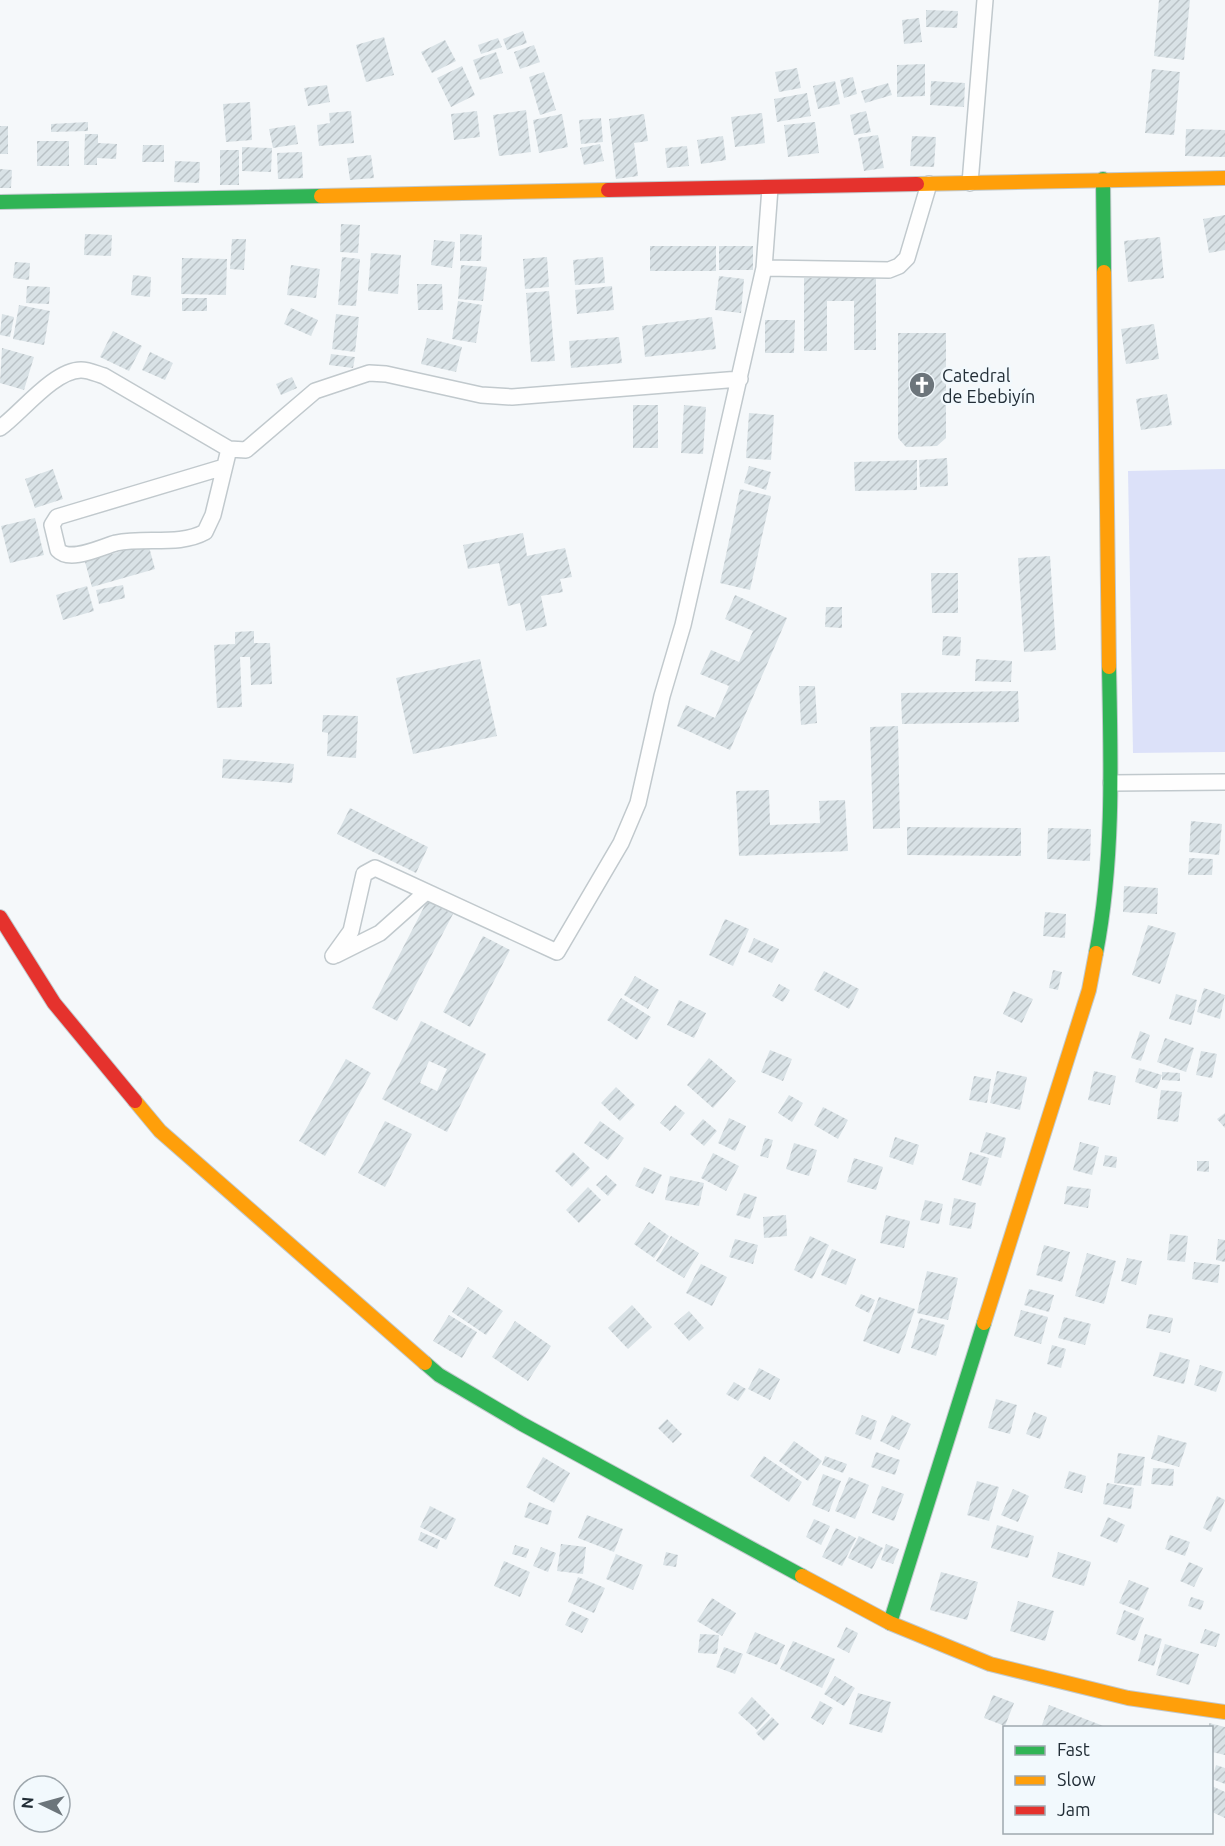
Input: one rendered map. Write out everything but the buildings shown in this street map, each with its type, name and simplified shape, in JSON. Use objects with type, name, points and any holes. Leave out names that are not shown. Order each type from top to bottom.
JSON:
[{"type":"street","points":[[970,183],[985,0]]},
{"type":"street","points":[[0,202],[1225,177]]},
{"type":"street","points":[[890,1623],[1089,990],[1106,901],[1111,783],[1103,180]]},
{"type":"street","points":[[764,268],[889,270],[899,266],[907,258],[929,184]]},
{"type":"street","points":[[425,892],[380,933],[333,957],[351,932],[364,874],[370,869],[380,869],[557,952],[621,843],[638,803],[662,696],[683,625],[740,379],[764,268],[770,188]]},
{"type":"street","points":[[0,428],[28,402],[68,373],[81,370],[104,376],[229,449],[246,450],[315,391],[369,373],[386,374],[481,395],[512,397],[740,379]]},
{"type":"street","points":[[224,467],[57,517],[52,525],[57,550],[72,555],[125,542],[191,538],[200,535],[210,524],[229,449]]},
{"type":"street","points":[[1111,783],[1225,782]]},
{"type":"street","points":[[0,917],[54,1003],[170,1142],[439,1375],[532,1429],[890,1623],[990,1664],[1128,1698],[1225,1712]]},
{"type":"shaded area","points":[[1225,469],[1225,752],[1133,753],[1128,471]]},
{"type":"traffic: fast","points":[[1103,179],[1104,272]]},
{"type":"traffic: fast","points":[[0,202],[321,196]]},
{"type":"traffic: fast","points":[[1096,953],[1109,847],[1111,775],[1109,667]]},
{"type":"traffic: fast","points":[[890,1623],[984,1323]]},
{"type":"traffic: fast","points":[[425,1363],[439,1375],[522,1424],[802,1576]]},
{"type":"traffic: slow","points":[[917,184],[1225,178]]},
{"type":"traffic: slow","points":[[321,196],[608,190]]},
{"type":"traffic: slow","points":[[1104,272],[1109,667]]},
{"type":"traffic: slow","points":[[984,1323],[1089,990],[1096,953]]},
{"type":"traffic: slow","points":[[135,1101],[160,1131],[425,1363]]},
{"type":"traffic: slow","points":[[802,1576],[890,1623],[990,1664],[1128,1698],[1225,1712]]},
{"type":"traffic: jam","points":[[608,190],[917,184]]},
{"type":"traffic: jam","points":[[0,917],[54,1003],[135,1101]]},
{"type":"place","name":"Catedral de Ebebiyín","points":[[922,385]]}]
